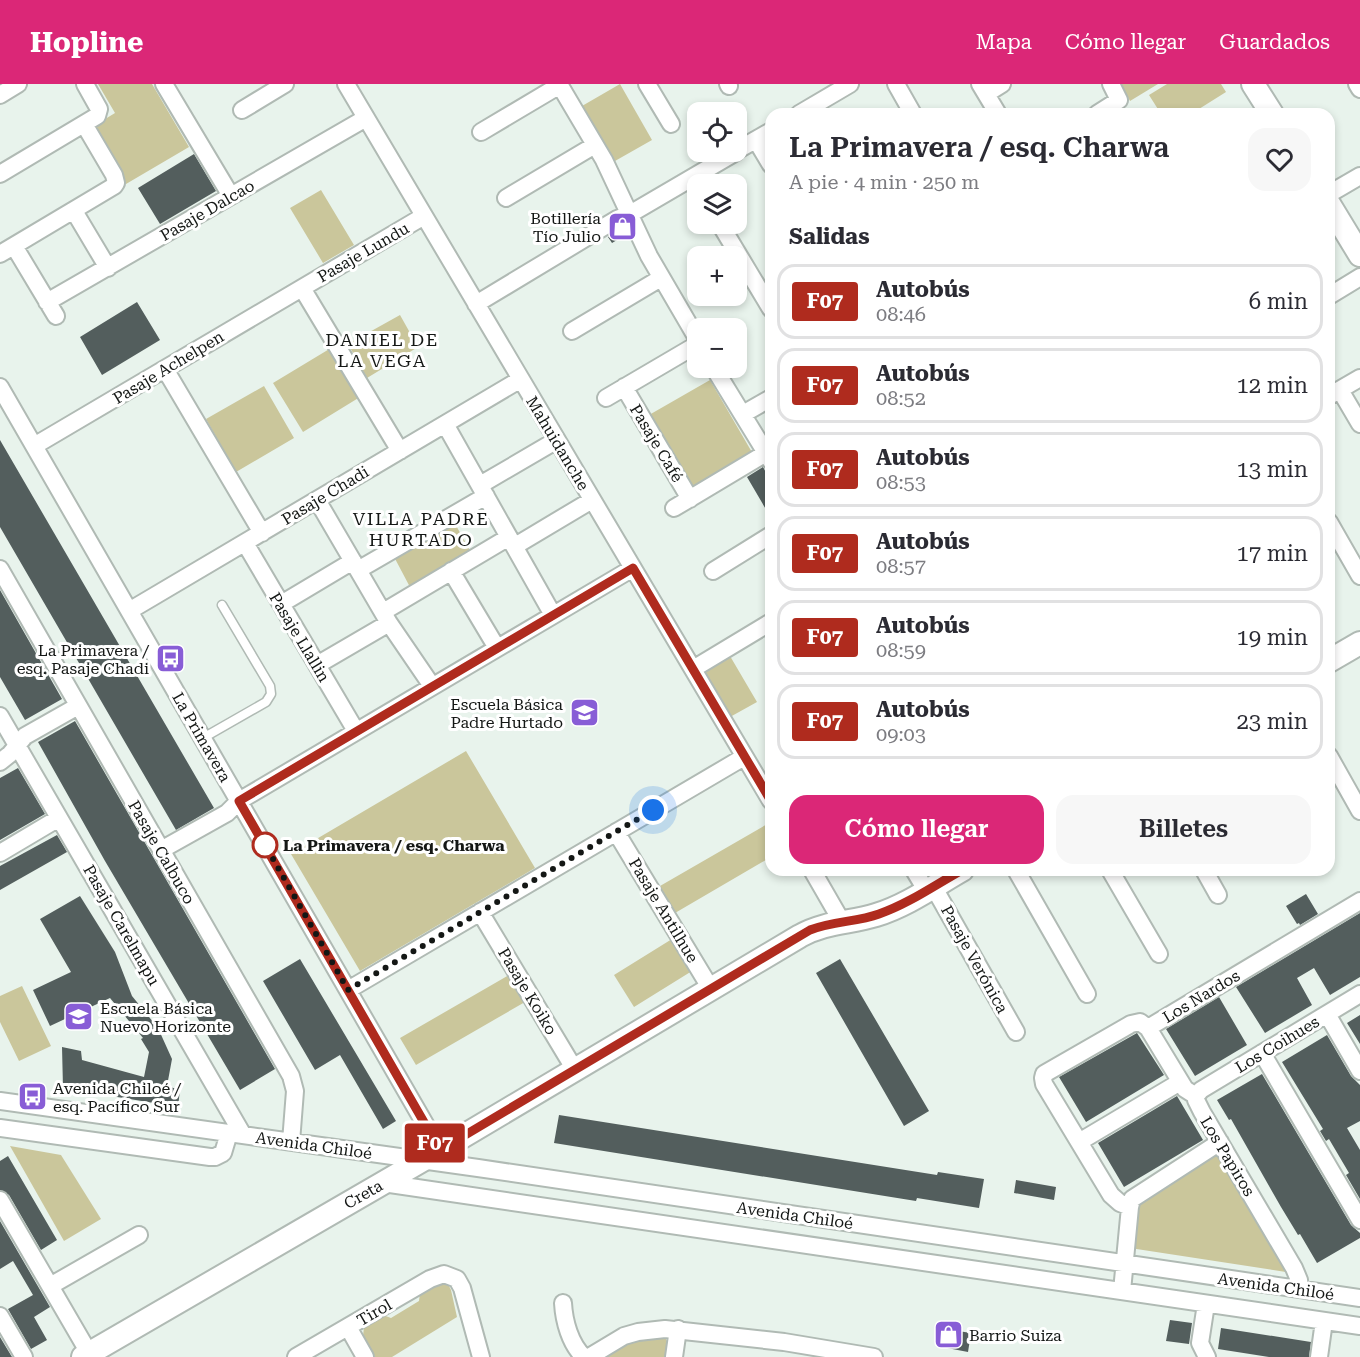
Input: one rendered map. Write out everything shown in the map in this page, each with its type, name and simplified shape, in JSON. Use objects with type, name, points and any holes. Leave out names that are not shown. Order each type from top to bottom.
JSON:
[{"type":"street","points":[[0,174],[99,114],[98,105],[85,84]]},
{"type":"street","points":[[164,84],[231,196]]},
{"type":"street","points":[[242,110],[285,84]]},
{"type":"street","name":"Mahuidanche","points":[[346,84],[765,791]]},
{"type":"street","points":[[647,84],[671,124]]},
{"type":"street","points":[[824,108],[850,84]]},
{"type":"street","points":[[896,84],[910,108]]},
{"type":"street","points":[[994,108],[983,89],[1002,84]]},
{"type":"street","points":[[1106,108],[1119,100],[1111,84]]},
{"type":"street","points":[[1252,84],[1268,108]]},
{"type":"street","points":[[1357,84],[1360,89]]},
{"type":"street","points":[[481,132],[559,85],[595,145],[661,278],[687,323]]},
{"type":"street","name":"Pasaje Dalcao","points":[[7,250],[52,309],[108,268],[366,118]]},
{"type":"street","points":[[7,250],[111,189],[116,183],[114,175],[84,124]]},
{"type":"street","points":[[747,145],[764,135]]},
{"type":"street","points":[[506,198],[595,145]]},
{"type":"street","points":[[705,174],[721,162]]},
{"type":"street","points":[[1335,198],[1360,176]]},
{"type":"street","points":[[476,304],[617,219],[687,185]]},
{"type":"street","points":[[74,211],[108,268]]},
{"type":"street","points":[[1335,213],[1360,255]]},
{"type":"street","name":"Pasaje Lundu","points":[[302,288],[424,216]]},
{"type":"street","points":[[726,234],[765,299]]},
{"type":"street","points":[[1335,292],[1360,277]]},
{"type":"street","points":[[572,331],[661,278]]},
{"type":"street","points":[[302,288],[400,451]]},
{"type":"street","name":"Pasaje Achelpen","points":[[34,446],[302,288]]},
{"type":"street","points":[[606,398],[687,349]]},
{"type":"street","points":[[165,369],[262,533]]},
{"type":"street","points":[[720,378],[765,450]]},
{"type":"street","points":[[1360,378],[1335,393],[1360,424]]},
{"type":"street","name":"Pasaje Chadi","points":[[129,611],[521,379]]},
{"type":"street","name":"La Primavera","points":[[0,387],[348,990],[431,1155]]},
{"type":"street","name":"Pasaje Café","points":[[624,387],[690,499]]},
{"type":"street","points":[[743,414],[765,401]]},
{"type":"street","points":[[445,424],[554,615]]},
{"type":"street","points":[[281,604],[355,566],[483,491],[557,440]]},
{"type":"street","points":[[674,508],[765,459]]},
{"type":"street","points":[[317,500],[386,617],[432,686]]},
{"type":"street","points":[[317,665],[451,571],[592,500]]},
{"type":"street","points":[[1335,532],[1360,576]]},
{"type":"street","points":[[713,571],[765,539]]},
{"type":"street","name":"Pasaje Llallin","points":[[245,543],[356,731]]},
{"type":"street","points":[[161,850],[227,813],[239,801],[356,731],[633,568]]},
{"type":"street","name":"Pasaje Calbuco","points":[[0,569],[291,1076],[295,1091],[291,1142]]},
{"type":"street","points":[[451,571],[497,648]]},
{"type":"street","points":[[693,669],[765,626]]},
{"type":"street","points":[[1335,658],[1359,647]]},
{"type":"street","points":[[0,762],[29,733],[78,706]]},
{"type":"street","name":"Pasaje Carelmapu","points":[[0,716],[236,1134]]},
{"type":"street","points":[[348,990],[744,756]]},
{"type":"street","points":[[1335,767],[1360,811]]},
{"type":"street","points":[[0,853],[59,818]]},
{"type":"street","name":"Pasaje Antilhue","points":[[616,832],[711,989]]},
{"type":"street","points":[[815,876],[842,922]]},
{"type":"street","name":"Pasaje Verónica","points":[[919,876],[930,888],[1016,1032]]},
{"type":"street","name":"Creta","points":[[86,1355],[431,1155],[810,930],[878,915],[951,876]]},
{"type":"street","points":[[1019,876],[1087,994]]},
{"type":"street","points":[[1114,876],[1159,954]]},
{"type":"street","points":[[1207,876],[1218,895]]},
{"type":"street","name":"Los Nardos","points":[[1079,1142],[1044,1084],[1042,1078],[1047,1072],[1131,1024],[1140,1022],[1148,1028],[1360,901]]},
{"type":"street","name":"Pasaje Koiko","points":[[480,912],[575,1070]]},
{"type":"street","name":"Los Coihues","points":[[1196,1096],[1201,1090],[1360,994]]},
{"type":"street","points":[[1327,1014],[1360,1071]]},
{"type":"street","name":"Los Papiros","points":[[1148,1028],[1180,1082],[1189,1093],[1196,1096],[1197,1104],[1294,1268],[1300,1289]]},
{"type":"street","points":[[1262,1053],[1360,1220]]},
{"type":"street","points":[[1130,1207],[1115,1200],[1079,1142],[1180,1082]]},
{"type":"street","name":"Avenida Chiloé","points":[[0,1101],[291,1142],[431,1155],[1124,1265],[1360,1298]]},
{"type":"street","points":[[0,1128],[210,1157],[223,1153],[236,1134]]},
{"type":"street","points":[[1122,1291],[1130,1207],[1135,1195],[1220,1142]]},
{"type":"street","name":"Avenida Chiloé","points":[[383,1183],[1360,1326]]},
{"type":"street","points":[[0,1200],[50,1286],[86,1355]]},
{"type":"street","points":[[50,1286],[139,1235]]},
{"type":"street","name":"Tirol","points":[[296,1357],[444,1274],[460,1283],[481,1357]]},
{"type":"street","points":[[563,1303],[567,1328],[578,1351],[584,1357]]},
{"type":"street","points":[[1206,1304],[1200,1343],[1207,1357]]},
{"type":"street","points":[[0,1316],[24,1357]]},
{"type":"street","points":[[1319,1357],[1324,1321]]},
{"type":"street","points":[[348,1327],[365,1357]]},
{"type":"street","points":[[589,1357],[611,1343],[651,1329],[678,1329],[761,1349],[784,1342],[850,1355],[874,1357]]},
{"type":"street","points":[[674,1357],[678,1329]]},
{"type":"lane","points":[[203,738],[266,702],[272,694],[270,686],[222,604]]},
{"type":"shaded area","points":[[98,84],[152,84],[189,147],[126,184],[92,127],[115,113]]},
{"type":"shaded area","points":[[620,84],[652,140],[615,161],[582,106]]},
{"type":"shaded area","points":[[1121,84],[1158,84],[1130,101]]},
{"type":"shaded area","points":[[1167,84],[1221,84],[1226,92],[1201,108],[1157,108],[1149,95]]},
{"type":"shaded area","points":[[321,190],[354,245],[323,263],[290,208]]},
{"type":"shaded area","points":[[400,315],[418,347],[367,378],[348,344]]},
{"type":"shaded area","points":[[331,348],[360,397],[303,432],[273,383]]},
{"type":"shaded area","points":[[710,380],[753,454],[692,492],[649,415]]},
{"type":"shaded area","points":[[264,386],[294,438],[236,472],[206,419]]},
{"type":"shaded area","points":[[453,520],[473,556],[411,589],[392,553]]},
{"type":"shaded area","points":[[730,656],[757,702],[730,717],[702,672]]},
{"type":"shaded area","points":[[466,751],[535,868],[360,971],[291,854]]},
{"type":"shaded area","points":[[765,825],[765,860],[675,913],[660,886]]},
{"type":"shaded area","points":[[672,939],[692,971],[634,1007],[614,975]]},
{"type":"shaded area","points":[[509,975],[525,1002],[416,1065],[400,1038]]},
{"type":"shaded area","points":[[22,986],[51,1046],[19,1061],[0,1022],[0,996]]},
{"type":"shaded area","points":[[10,1146],[61,1155],[101,1219],[64,1241]]},
{"type":"shaded area","points":[[1216,1152],[1286,1272],[1130,1248],[1137,1201]]},
{"type":"shaded area","points":[[442,1283],[449,1286],[451,1290],[457,1317],[392,1357],[375,1357],[363,1336],[364,1327],[383,1315],[391,1318],[419,1301],[420,1293],[433,1285]]},
{"type":"shaded area","points":[[665,1336],[668,1344],[667,1357],[600,1357],[635,1340]]},
{"type":"building","points":[[194,154],[216,191],[160,224],[138,188]]},
{"type":"building","points":[[624,228],[627,234],[612,243],[608,237]]},
{"type":"building","points":[[137,302],[160,340],[102,375],[80,337]]},
{"type":"building","points":[[0,440],[214,808],[176,830],[0,527]]},
{"type":"building","points":[[763,467],[765,471],[765,508],[747,477]]},
{"type":"building","points":[[0,590],[62,699],[25,720],[0,677]]},
{"type":"building","points":[[75,721],[275,1069],[240,1090],[38,742]]},
{"type":"building","points":[[18,768],[45,814],[0,840],[0,778]]},
{"type":"building","points":[[57,835],[67,852],[0,890],[0,866]]},
{"type":"building","points":[[1306,894],[1318,914],[1300,925],[1297,924],[1286,906]]},
{"type":"building","points":[[80,896],[115,952],[132,996],[158,1028],[172,1059],[167,1086],[180,1090],[178,1107],[63,1088],[62,1047],[81,1051],[82,1060],[144,1077],[149,1052],[141,1039],[143,1038],[110,998],[50,1026],[33,990],[71,972],[40,919]]},
{"type":"building","points":[[1360,913],[1360,977],[1330,995],[1314,968],[1297,978],[1312,1005],[1265,1033],[1236,987]]},
{"type":"building","points":[[300,959],[396,1121],[383,1129],[340,1055],[315,1070],[263,981]]},
{"type":"building","points":[[840,959],[929,1111],[904,1126],[816,973]]},
{"type":"building","points":[[1219,997],[1247,1045],[1195,1076],[1166,1029]]},
{"type":"building","points":[[1360,1015],[1360,1044],[1347,1023]]},
{"type":"building","points":[[1137,1033],[1164,1075],[1086,1122],[1059,1077]]},
{"type":"building","points":[[1327,1035],[1351,1076],[1360,1085],[1360,1121],[1347,1128],[1360,1150],[1360,1199],[1346,1175],[1349,1173],[1329,1139],[1326,1141],[1320,1131],[1323,1129],[1282,1062]]},
{"type":"building","points":[[1262,1074],[1351,1225],[1360,1233],[1360,1238],[1317,1263],[1281,1207],[1231,1119],[1229,1120],[1217,1100]]},
{"type":"building","points":[[1177,1096],[1203,1140],[1124,1187],[1098,1143]]},
{"type":"building","points":[[559,1115],[937,1175],[938,1172],[984,1179],[979,1208],[917,1198],[916,1201],[554,1143]]},
{"type":"building","points":[[8,1156],[57,1240],[41,1250],[9,1195],[0,1190],[0,1161]]},
{"type":"building","points":[[1016,1180],[1056,1187],[1054,1200],[1014,1193]]},
{"type":"building","points":[[0,1221],[50,1307],[34,1317],[47,1340],[31,1349],[8,1309],[33,1295],[13,1261],[0,1269]]},
{"type":"building","points":[[1170,1320],[1192,1323],[1189,1344],[1166,1341]]},
{"type":"building","points":[[1221,1328],[1311,1342],[1309,1357],[1269,1357],[1218,1349]]},
{"type":"building","points":[[945,1329],[971,1333],[968,1352],[942,1347]]},
{"type":"building","points":[[0,1337],[12,1357],[0,1357]]},
{"type":"bus line","name":"F07","points":[[765,791],[633,568],[239,801],[440,1150],[810,930],[832,923],[878,915],[901,905],[952,876]]},
{"type":"place","name":"Botillería Tío Julio","points":[[622,227]]},
{"type":"place","name":"La Primavera / esq. Pasaje Chadi","points":[[170,659]]},
{"type":"place","name":"Escuela Básica Padre Hurtado","points":[[584,713]]},
{"type":"place","name":"La Primavera / esq. Charwa","points":[[265,845]]},
{"type":"place","name":"Escuela Básica Nuevo Horizonte","points":[[79,1017]]},
{"type":"place","name":"Avenida Chiloé / esq. Pacífico Sur","points":[[32,1097]]},
{"type":"place","name":"Barrio Suiza","points":[[948,1335]]},
{"type":"district","name":"DANIEL DE LA VEGA","points":[[382,350]]},
{"type":"district","name":"VILLA PADRE HURTADO","points":[[421,529]]},
{"type":"route","points":[[265,845],[261,838],[348,990],[653,810]]}]
